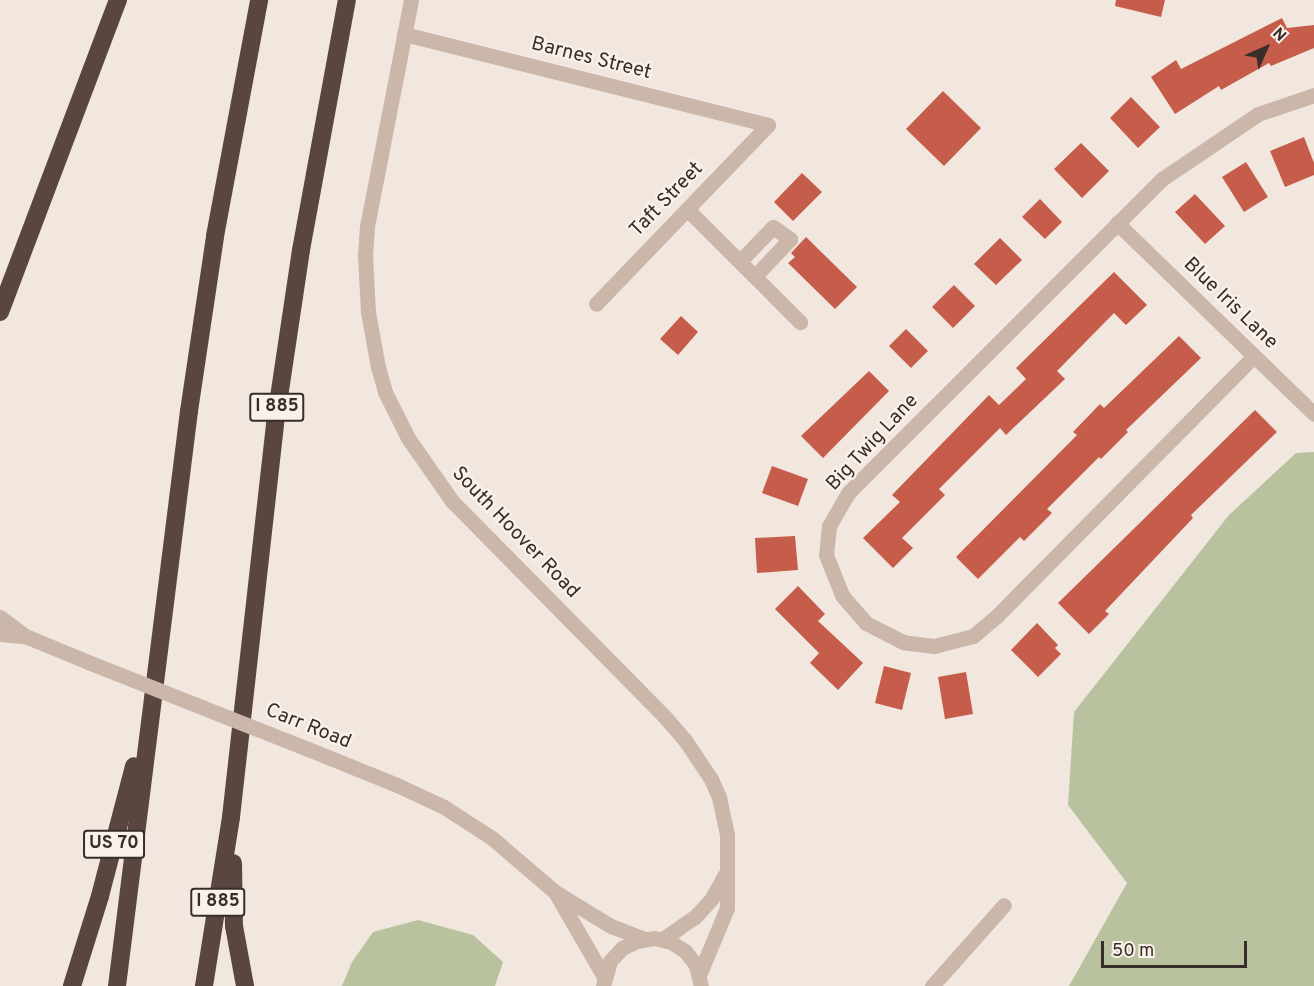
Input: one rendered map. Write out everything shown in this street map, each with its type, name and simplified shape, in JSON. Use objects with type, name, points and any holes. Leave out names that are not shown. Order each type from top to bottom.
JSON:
[{"type":"highway","points":[[0,312],[118,0]]},
{"type":"highway","points":[[117,986],[152,700],[212,259],[259,0]]},
{"type":"highway","name":"I 885","points":[[204,986],[231,818],[275,424],[303,238],[347,0]]},
{"type":"highway","name":"US 70","points":[[72,986],[100,896],[152,700]]},
{"type":"highway","points":[[231,818],[234,926],[244,986]]},
{"type":"street","name":"South Hoover Road","points":[[411,0],[367,226],[365,255],[372,342],[385,392],[408,438],[452,501],[643,694],[700,761],[719,797],[727,835],[725,875],[727,908],[700,980]]},
{"type":"street","name":"Barnes Street","points":[[404,34],[768,125]]},
{"type":"street","name":"Big Twig Lane","points":[[1254,356],[998,615],[973,636],[934,646],[903,642],[866,623],[842,595],[826,555],[830,526],[849,492],[1162,179],[1258,114],[1314,95]]},
{"type":"street","name":"Taft Street","points":[[596,304],[768,125]]},
{"type":"street","points":[[687,209],[800,322]]},
{"type":"street","name":"Blue Iris Lane","points":[[1117,223],[1314,414]]},
{"type":"street","points":[[740,261],[773,227],[790,239],[755,276]]},
{"type":"street","name":"Carr Road","points":[[0,617],[26,636],[405,788],[444,807],[499,843],[555,891],[611,926],[645,939]]},
{"type":"street","name":"Carr Road","points":[[0,634],[26,636]]},
{"type":"street","points":[[603,982],[610,961],[622,948],[645,939],[663,939],[677,932],[700,913],[725,875]]},
{"type":"street","name":"Carr Road","points":[[555,891],[603,982]]},
{"type":"street","points":[[932,986],[1004,905]]},
{"type":"street","points":[[663,939],[686,951],[700,980]]},
{"type":"green space","points":[[1314,452],[1314,986],[1069,986],[1127,883],[1068,805],[1074,712],[1229,515],[1296,453]]},
{"type":"green space","points":[[418,920],[473,935],[503,962],[495,986],[342,986],[352,962],[373,932]]},
{"type":"building","points":[[1116,0],[1165,0],[1161,17],[1115,6]]},
{"type":"building","points":[[1282,18],[1287,28],[1314,25],[1314,48],[1271,66],[1269,63],[1221,90],[1219,86],[1175,114],[1151,77],[1176,60],[1181,69]]},
{"type":"building","points":[[943,91],[981,128],[944,166],[906,129]]},
{"type":"building","points":[[1131,97],[1160,127],[1138,148],[1110,118]]},
{"type":"building","points":[[1304,137],[1314,163],[1314,175],[1285,187],[1270,151]]},
{"type":"building","points":[[1081,143],[1109,171],[1082,198],[1054,169]]},
{"type":"building","points":[[1246,162],[1268,197],[1244,212],[1222,177]]},
{"type":"building","points":[[802,173],[822,192],[793,221],[774,202]]},
{"type":"building","points":[[1195,194],[1225,226],[1205,244],[1175,212]]},
{"type":"building","points":[[1040,199],[1062,222],[1045,239],[1022,217]]},
{"type":"building","points":[[806,237],[857,287],[835,309],[788,263],[795,257],[791,253]]},
{"type":"building","points":[[1000,238],[1022,260],[996,285],[974,264]]},
{"type":"building","points":[[1114,272],[1147,305],[1126,325],[1114,313],[1057,371],[1065,379],[1006,435],[1000,428],[939,489],[945,495],[902,538],[913,548],[893,568],[863,538],[900,502],[892,495],[989,395],[999,405],[1026,379],[1016,368]]},
{"type":"building","points":[[954,285],[975,306],[953,328],[932,307]]},
{"type":"building","points":[[681,316],[698,332],[678,355],[660,339]]},
{"type":"building","points":[[906,329],[928,351],[911,368],[889,346]]},
{"type":"building","points":[[1179,336],[1201,358],[1126,430],[1128,432],[1101,459],[1099,457],[1047,509],[1052,513],[1024,541],[1020,537],[978,579],[956,557],[1077,435],[1073,432],[1100,404],[1104,408]]},
{"type":"building","points":[[869,371],[889,391],[823,458],[801,436]]},
{"type":"building","points":[[1255,410],[1277,432],[1191,515],[1193,518],[1105,611],[1109,614],[1089,634],[1058,603]]},
{"type":"building","points":[[772,466],[808,479],[798,506],[762,493]]},
{"type":"building","points":[[795,536],[798,570],[757,573],[755,538]]},
{"type":"building","points":[[798,586],[825,614],[818,621],[863,663],[838,690],[810,663],[819,653],[775,609]]},
{"type":"building","points":[[1037,623],[1058,645],[1055,648],[1061,654],[1038,677],[1011,650]]},
{"type":"building","points":[[884,666],[911,673],[902,710],[875,703]]},
{"type":"building","points":[[966,672],[973,714],[945,719],[938,677]]}]
